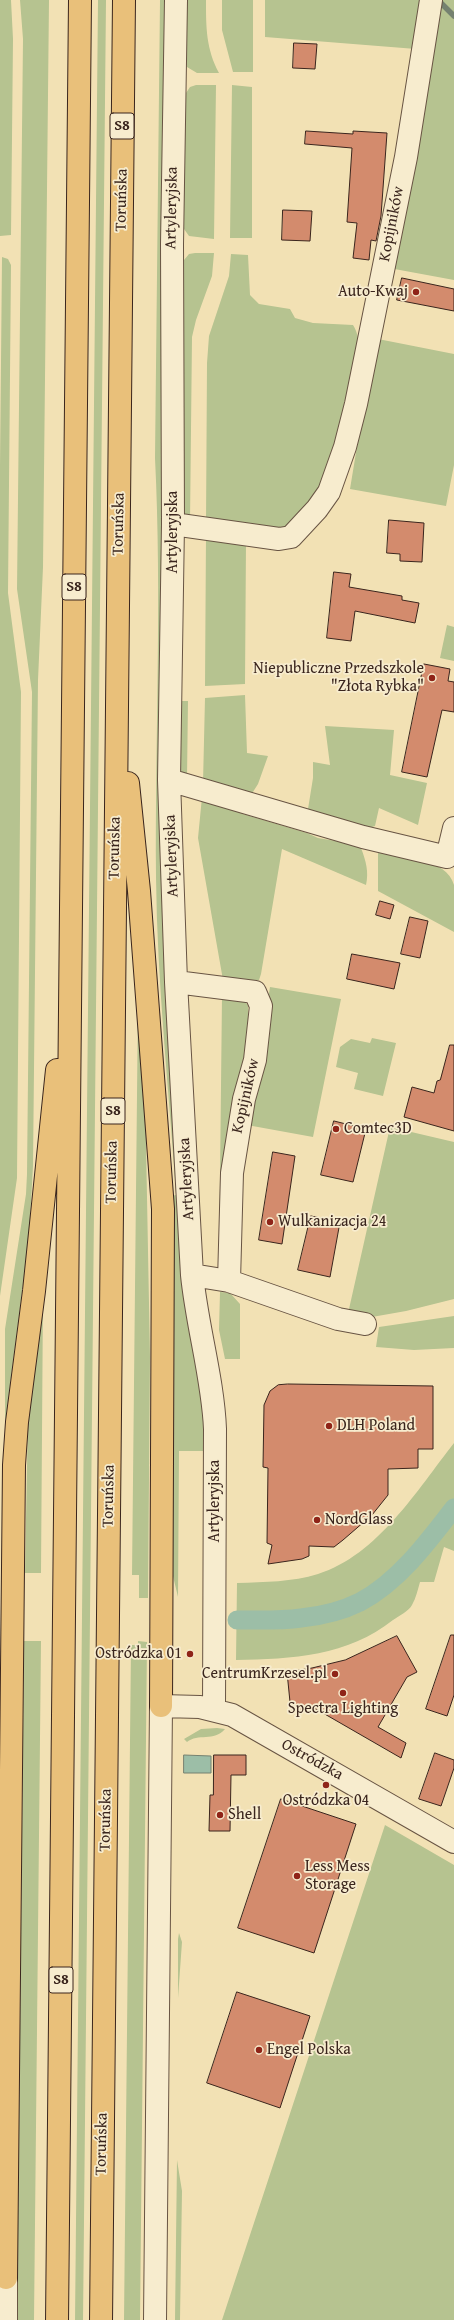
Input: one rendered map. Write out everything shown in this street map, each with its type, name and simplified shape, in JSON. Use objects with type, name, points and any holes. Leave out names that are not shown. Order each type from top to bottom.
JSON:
[{"type":"highway","name":"S8","points":[[57,2320],[80,0]]},
{"type":"highway","name":"Toruńska","points":[[101,2320],[124,0]]},
{"type":"highway","points":[[118,625],[122,720],[139,891],[163,1209],[162,1598],[160,1706]]},
{"type":"highway","points":[[6,2278],[14,1465],[39,1251],[71,921]]},
{"type":"street","name":"Artyleryjska","points":[[176,0],[172,244],[173,524],[169,780],[176,982],[192,1275],[196,1314],[215,1421],[214,1709]]},
{"type":"street","name":"Kopijników","points":[[173,524],[247,536],[291,537],[329,492],[338,472],[356,404],[406,157],[431,0]]},
{"type":"street","points":[[169,780],[356,835],[447,857],[454,828]]},
{"type":"street","name":"Kopijników","points":[[176,982],[255,992],[260,1006],[255,1060],[244,1099],[232,1173],[229,1281]]},
{"type":"street","points":[[192,1275],[229,1281],[338,1319],[365,1324]]},
{"type":"street","points":[[154,2320],[160,1706]]},
{"type":"street","name":"Ostródzka","points":[[160,1706],[214,1709],[245,1722],[454,1842]]},
{"type":"street","points":[[0,2299],[6,2278]]},
{"type":"street","points":[[6,2278],[6,2320]]},
{"type":"shaded area","points":[[0,0],[11,0],[13,39],[11,235],[0,236]]},
{"type":"shaded area","points":[[20,0],[49,0],[43,567],[38,680],[33,1166],[29,1238],[5,1424],[5,1329],[26,1194],[27,1174],[32,692],[17,589],[23,39]]},
{"type":"shaded area","points":[[98,0],[106,0],[83,2320],[75,2320]]},
{"type":"shaded area","points":[[160,0],[169,0],[161,794],[208,1451],[179,1451],[178,1597],[172,1572],[170,1196],[176,1195],[161,997],[156,877],[158,563],[155,458]]},
{"type":"shaded area","points":[[185,0],[206,0],[209,46],[211,55],[219,73],[197,73],[187,67]]},
{"type":"shaded area","points":[[222,0],[253,0],[253,72],[233,72],[222,30]]},
{"type":"shaded area","points":[[265,0],[427,0],[416,49],[265,37]]},
{"type":"shaded area","points":[[438,0],[454,0],[454,280],[389,268]]},
{"type":"shaded area","points":[[196,85],[216,85],[214,239],[189,236],[184,229],[183,221],[186,93],[190,87]]},
{"type":"shaded area","points":[[232,85],[252,87],[252,238],[230,238]]},
{"type":"shaded area","points":[[214,253],[212,276],[196,320],[192,337],[190,522],[186,519],[184,512],[182,364],[184,260],[189,254]]},
{"type":"shaded area","points":[[231,254],[248,255],[250,295],[259,304],[290,309],[295,318],[313,323],[353,325],[358,338],[359,356],[357,375],[352,396],[346,417],[318,494],[307,511],[279,532],[206,523],[207,363],[209,336],[229,276]]},
{"type":"shaded area","points":[[2,257],[8,259],[11,265],[8,593],[21,692],[17,1178],[0,1296],[0,467]]},
{"type":"shaded area","points":[[378,339],[454,354],[454,465],[446,506],[350,489],[366,392]]},
{"type":"shaded area","points":[[206,535],[246,542],[245,684],[205,686]]},
{"type":"shaded area","points":[[447,625],[454,627],[454,661],[440,658]]},
{"type":"shaded area","points":[[245,695],[247,753],[268,756],[258,784],[251,795],[203,783],[205,698]]},
{"type":"shaded area","points":[[182,701],[188,701],[187,778],[180,772],[179,705]]},
{"type":"shaded area","points":[[325,726],[394,730],[390,775],[427,783],[418,825],[379,808],[375,826],[369,828],[315,814],[308,809],[313,778],[313,762],[330,765]]},
{"type":"shaded area","points":[[202,797],[242,810],[243,814],[307,833],[318,838],[342,842],[361,848],[366,862],[366,885],[282,849],[261,974],[259,980],[245,985],[223,980],[198,838]]},
{"type":"shaded area","points":[[378,852],[422,860],[442,869],[450,876],[454,885],[454,932],[378,891]]},
{"type":"shaded area","points":[[270,987],[341,999],[313,1137],[247,1125]]},
{"type":"shaded area","points":[[222,996],[244,999],[248,1006],[249,1062],[219,1266]]},
{"type":"shaded area","points":[[138,999],[150,1143],[146,1144],[150,1357],[148,1598],[139,1598],[139,1575],[132,1575]]},
{"type":"shaded area","points":[[372,1038],[396,1043],[383,1096],[354,1089],[358,1073],[336,1067],[340,1047],[351,1039],[370,1043]]},
{"type":"shaded area","points":[[390,1127],[454,1142],[454,1299],[406,1311],[372,1317],[361,1317],[349,1309]]},
{"type":"shaded area","points":[[220,1292],[230,1293],[240,1304],[240,1359],[225,1359],[219,1330]]},
{"type":"shaded area","points":[[43,1294],[41,1573],[25,1573],[28,1414]]},
{"type":"shaded area","points":[[454,1316],[454,1348],[414,1350],[376,1347],[379,1327]]},
{"type":"shaded area","points":[[454,1443],[454,1551],[444,1547],[434,1582],[420,1582],[415,1599],[409,1609],[376,1632],[338,1648],[298,1656],[236,1660],[237,1583],[298,1579],[318,1574],[340,1565],[378,1537],[395,1519]]},
{"type":"shaded area","points":[[24,1641],[41,1641],[34,2320],[17,2320]]},
{"type":"shaded area","points":[[138,1641],[147,1642],[140,2320],[124,2320],[131,1645],[138,1645]]},
{"type":"shaded area","points":[[201,1729],[225,1729],[216,1735],[191,1739],[187,1742],[184,1739]]},
{"type":"shaded area","points":[[184,1755],[211,1756],[211,1773],[184,1773]]},
{"type":"shaded area","points":[[385,1825],[454,1865],[454,2320],[222,2320]]},
{"type":"shaded area","points":[[179,1933],[182,1942],[178,1998],[178,1939]]},
{"type":"shaded area","points":[[177,2160],[182,2191],[180,2320],[175,2320]]},
{"type":"building","points":[[294,43],[317,44],[315,69],[293,68]]},
{"type":"building","points":[[306,131],[353,134],[353,131],[387,133],[381,216],[376,241],[371,240],[369,260],[353,258],[357,223],[347,222],[352,148],[305,144]]},
{"type":"building","points":[[283,210],[312,211],[310,241],[282,240]]},
{"type":"building","name":"Auto-Kwaj","points":[[402,278],[454,289],[454,311],[397,300]]},
{"type":"building","points":[[389,520],[424,523],[422,562],[400,561],[400,554],[387,553]]},
{"type":"building","points":[[334,572],[351,574],[349,587],[402,596],[402,600],[419,603],[415,623],[355,611],[351,641],[327,638]]},
{"type":"building","points":[[424,664],[450,669],[448,681],[454,682],[454,712],[442,710],[427,777],[402,772]]},
{"type":"building","points":[[380,901],[394,905],[390,919],[376,915]]},
{"type":"building","points":[[410,917],[428,921],[420,958],[401,954]]},
{"type":"building","points":[[352,954],[400,963],[394,989],[347,979]]},
{"type":"building","points":[[450,1045],[454,1045],[454,1131],[404,1117],[412,1087],[434,1093],[437,1081],[440,1080]]},
{"type":"building","points":[[334,1121],[366,1129],[353,1182],[321,1175]]},
{"type":"building","points":[[273,1152],[295,1156],[282,1244],[259,1240]]},
{"type":"building","points":[[311,1216],[340,1222],[330,1277],[298,1270]]},
{"type":"building","points":[[278,1385],[433,1386],[433,1449],[418,1449],[418,1468],[388,1469],[388,1495],[372,1515],[334,1547],[309,1546],[309,1556],[302,1559],[268,1564],[272,1545],[267,1543],[268,1468],[263,1467],[264,1405],[270,1391]]},
{"type":"building","points":[[451,1635],[454,1635],[454,1695],[447,1716],[426,1709]]},
{"type":"building","name":"Spectra Lighting","points":[[397,1636],[417,1672],[407,1677],[378,1727],[406,1743],[401,1758],[316,1709],[291,1712],[287,1672],[345,1660]]},
{"type":"building","points":[[435,1753],[454,1760],[454,1768],[441,1806],[419,1799]]},
{"type":"building","points":[[214,1755],[246,1755],[246,1775],[231,1775],[230,1831],[209,1831],[210,1795],[213,1795]]},
{"type":"building","name":"Less Mess Storage","points":[[281,1799],[356,1824],[314,1953],[238,1928]]},
{"type":"building","name":"Engel Polska","points":[[237,1992],[310,2016],[280,2108],[207,2083]]},
{"type":"waterway","points":[[440,2],[454,16]]},
{"type":"waterway","points":[[237,1620],[277,1620],[309,1617],[339,1610],[360,1602],[374,1594],[400,1572],[434,1534],[454,1508]]},
{"type":"place","name":"Auto-Kwaj","points":[[416,292]]},
{"type":"place","name":"Niepubliczne Przedszkole \"Złota Rybka\"","points":[[432,678]]},
{"type":"place","name":"Comtec3D","points":[[336,1129]]},
{"type":"place","name":"Wulkanizacja 24","points":[[270,1222]]},
{"type":"place","name":"DLH Poland","points":[[329,1426]]},
{"type":"place","name":"NordGlass","points":[[317,1520]]},
{"type":"place","name":"Ostródzka 01","points":[[190,1654]]},
{"type":"place","name":"CentrumKrzesel.pl","points":[[335,1674]]},
{"type":"place","name":"Spectra Lighting","points":[[343,1693]]},
{"type":"place","name":"Ostródzka 04","points":[[326,1785]]},
{"type":"place","name":"Shell","points":[[220,1815]]},
{"type":"place","name":"Less Mess Storage","points":[[297,1876]]},
{"type":"place","name":"Engel Polska","points":[[259,2050]]}]
